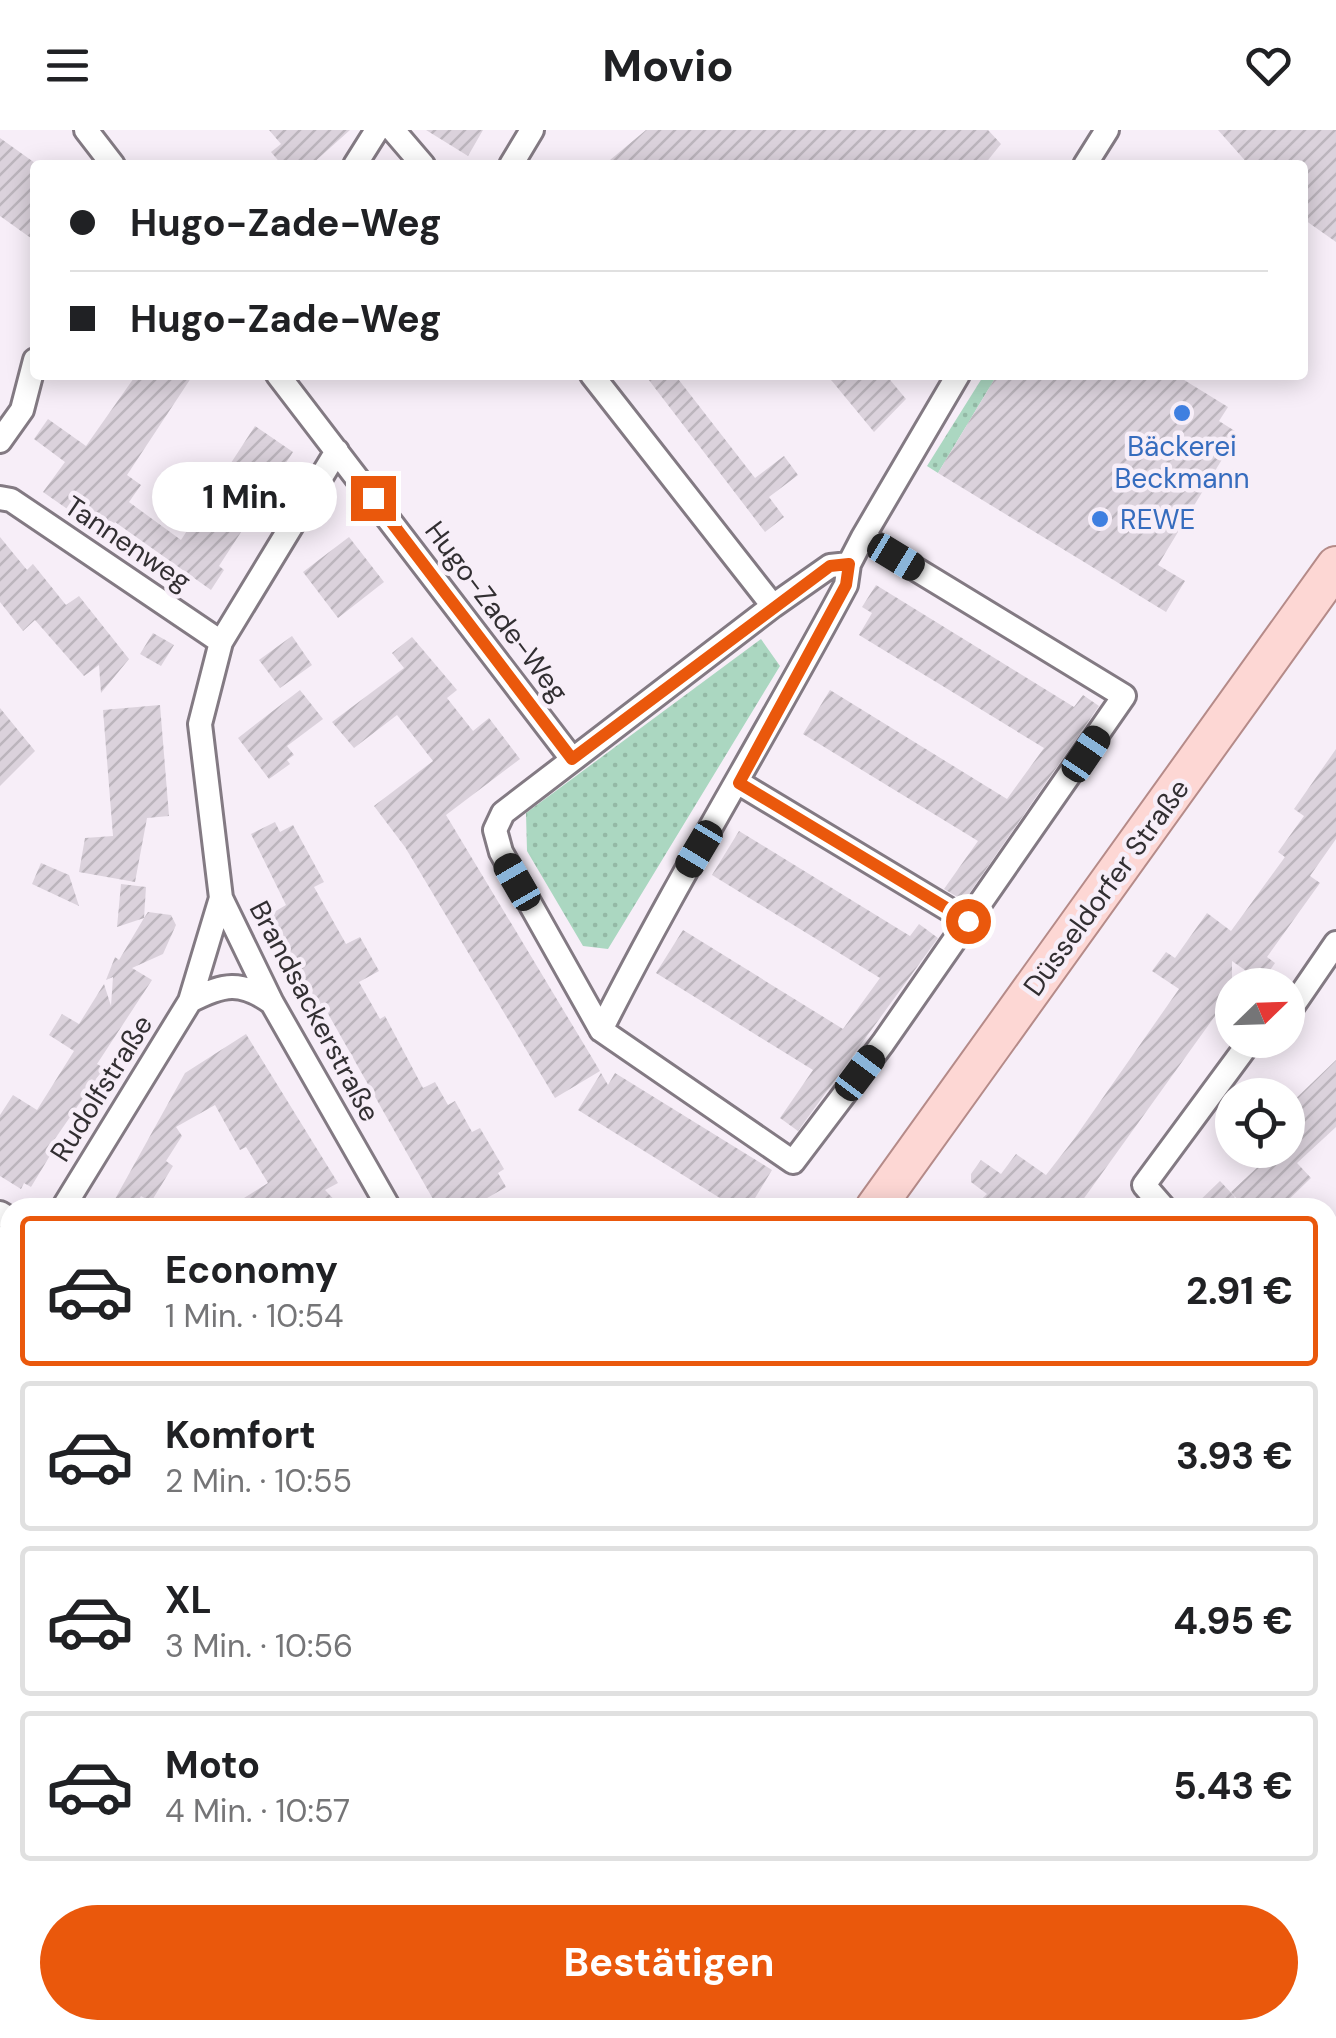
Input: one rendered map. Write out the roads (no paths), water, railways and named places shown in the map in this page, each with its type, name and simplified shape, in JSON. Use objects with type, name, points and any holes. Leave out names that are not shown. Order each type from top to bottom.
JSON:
[{"type":"main road","name":"Düsseldorfer Straße","points":[[882,1198],[1336,566]]},
{"type":"street","points":[[86,130],[109,160]]},
{"type":"street","points":[[358,160],[377,130]]},
{"type":"street","points":[[393,130],[419,160]]},
{"type":"street","points":[[514,160],[532,130]]},
{"type":"street","points":[[1088,160],[1108,130]]},
{"type":"street","points":[[0,441],[22,410],[30,379]]},
{"type":"street","name":"Hugo-Zade-Weg","points":[[282,380],[572,759]]},
{"type":"street","points":[[596,380],[774,606]]},
{"type":"street","points":[[601,1030],[662,909],[739,783],[846,585],[849,564],[863,537],[955,380]]},
{"type":"street","name":"Brandsackerstraße","points":[[338,451],[221,642],[200,724],[221,898],[272,1004],[383,1198]]},
{"type":"street","name":"Tannenweg","points":[[0,498],[11,500],[221,642]]},
{"type":"street","points":[[849,564],[830,566],[774,606],[503,813],[495,830],[500,852],[601,1030],[793,1162],[968,921],[1124,696],[863,537]]},
{"type":"street","points":[[739,783],[968,921]]},
{"type":"street","name":"Rudolfstraße","points":[[68,1198],[190,1001],[221,898]]},
{"type":"street","points":[[1305,988],[1336,943]]},
{"type":"street","name":"Rudolfstraße","points":[[190,1001],[216,988],[234,986],[252,989],[272,1004]]},
{"type":"street","points":[[1155,1198],[1144,1185],[1237,1058]]},
{"type":"place","name":"Bäckerei Beckmann","points":[[1182,413]]},
{"type":"place","name":"REWE","points":[[1100,519]]}]
